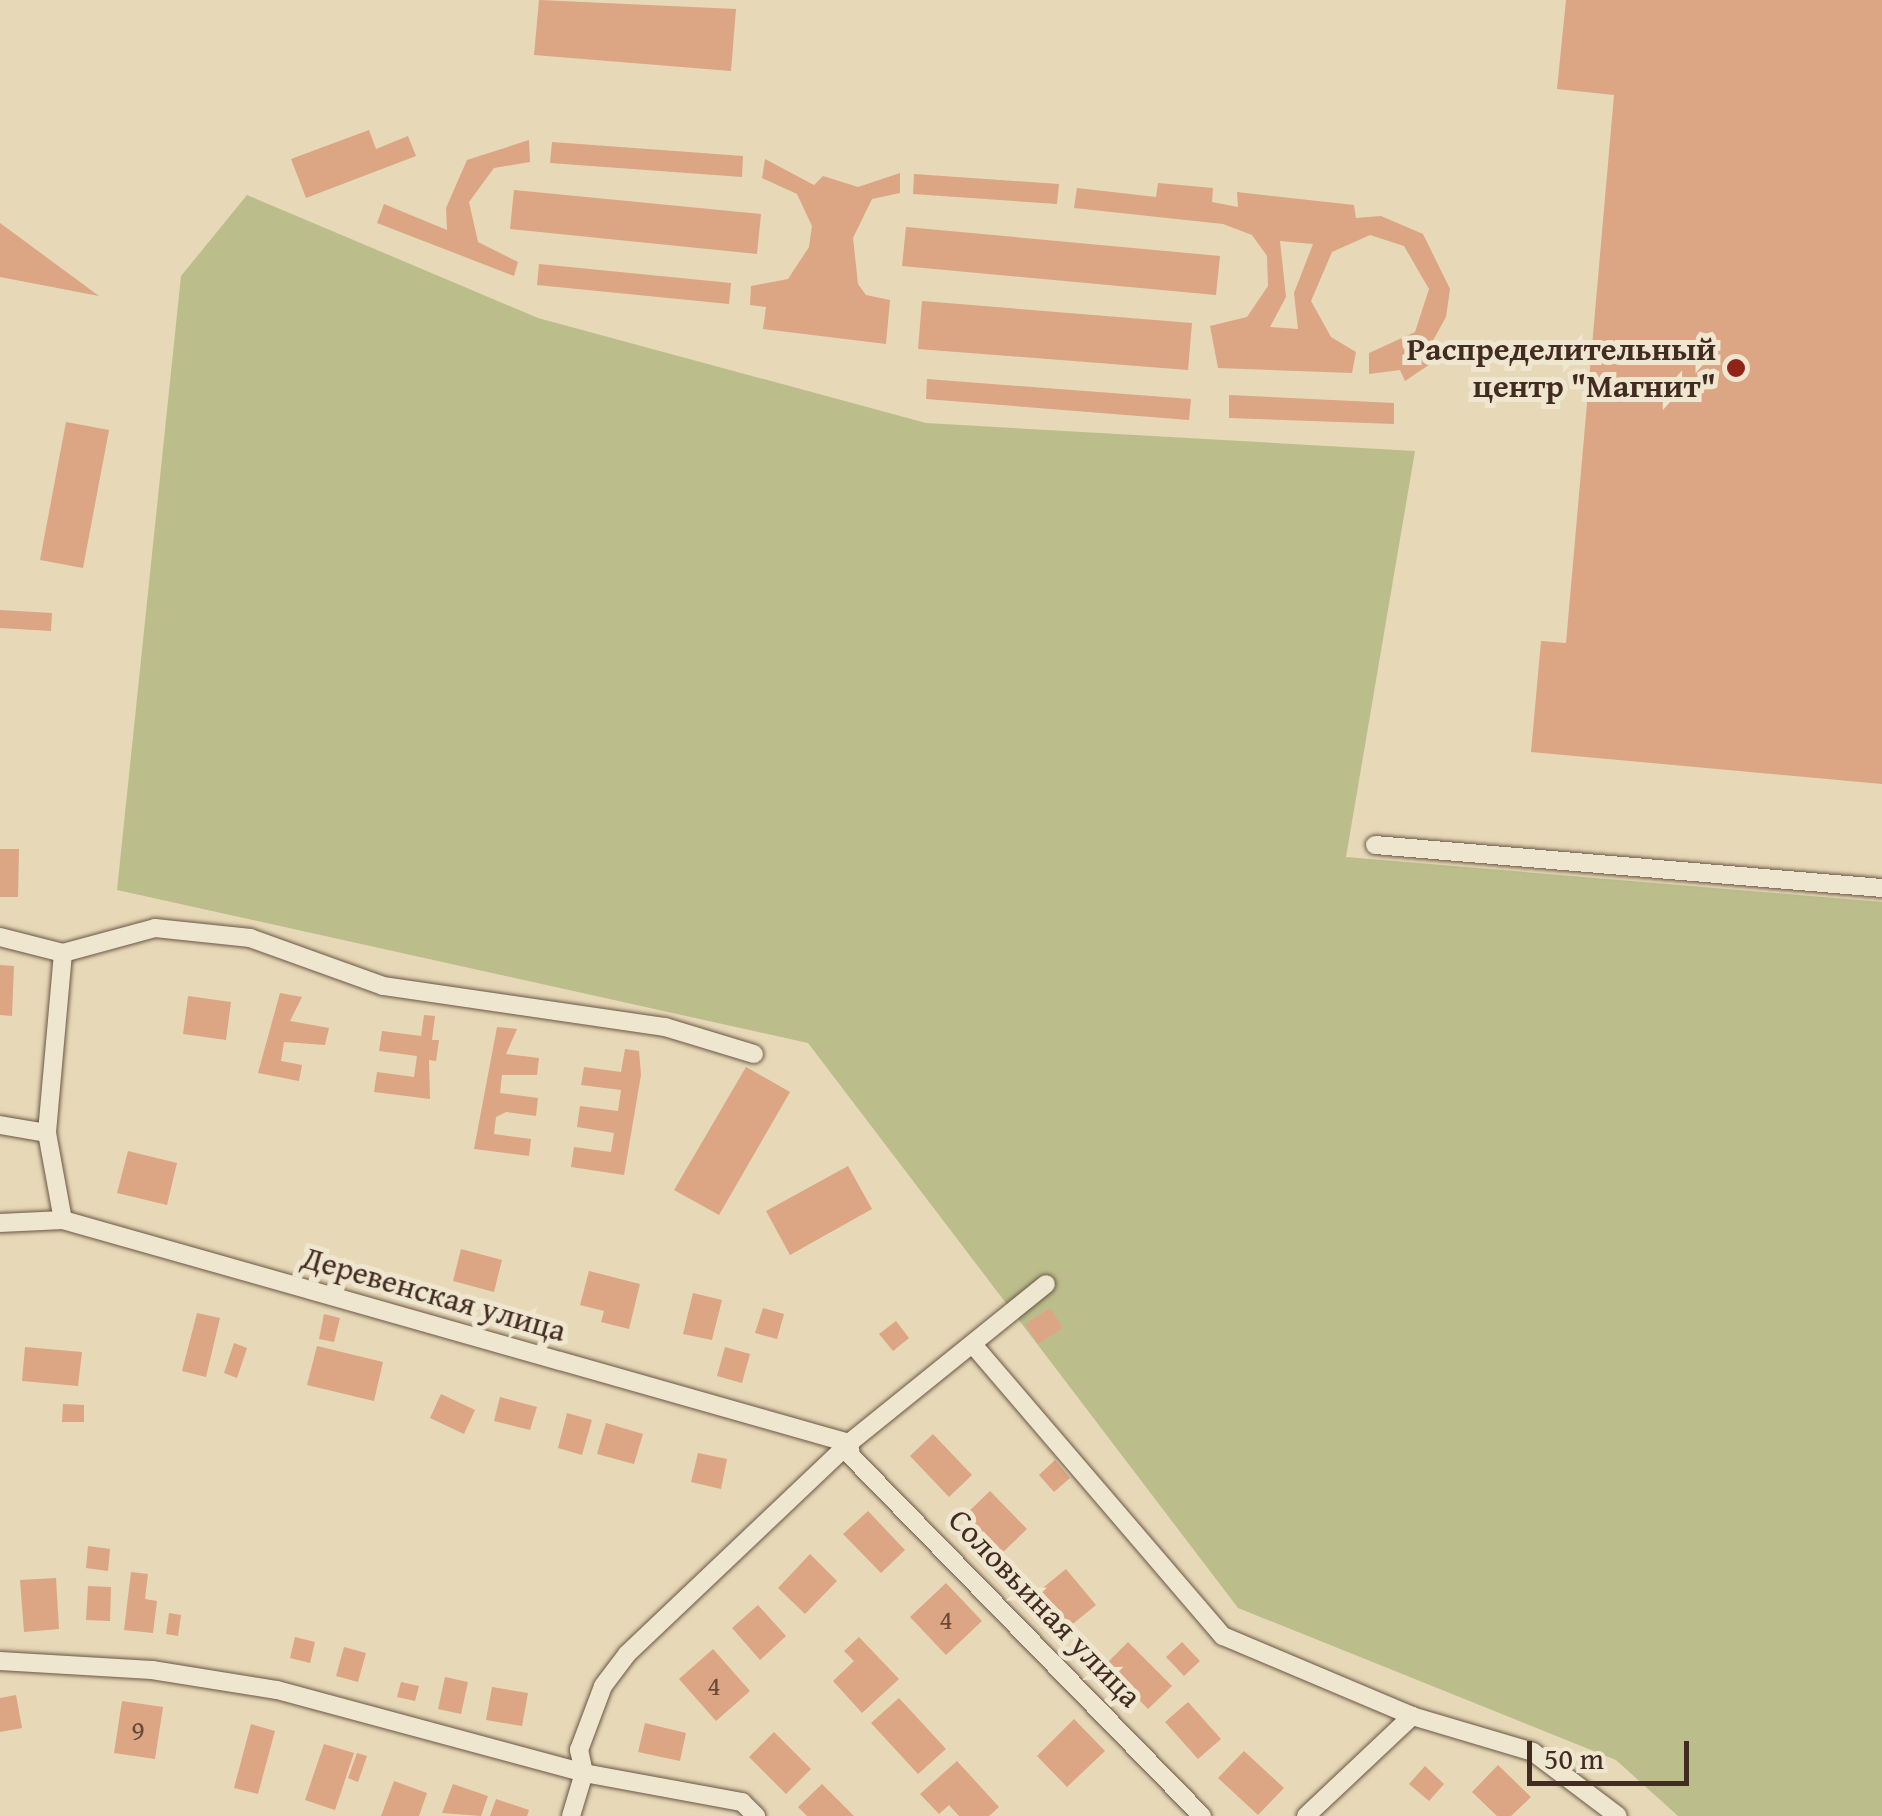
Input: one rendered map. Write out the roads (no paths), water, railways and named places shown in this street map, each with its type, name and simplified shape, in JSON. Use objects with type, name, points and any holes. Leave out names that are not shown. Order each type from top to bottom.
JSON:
[{"type":"street","points":[[1375,844],[1882,888]]},
{"type":"street","points":[[0,938],[63,953],[155,928],[250,938],[383,986],[664,1027],[754,1054]]},
{"type":"street","points":[[63,953],[47,1133],[63,1220]]},
{"type":"street","points":[[0,1125],[47,1133]]},
{"type":"street","name":"Деревенская улица","points":[[0,1223],[63,1220],[849,1443]]},
{"type":"street","points":[[571,1816],[584,1773],[579,1750],[603,1686],[628,1654],[849,1443],[975,1347],[1046,1284]]},
{"type":"street","points":[[975,1347],[1222,1636],[1412,1716],[1533,1752],[1618,1816]]},
{"type":"street","name":"Соловьиная улица","points":[[849,1443],[851,1456],[1202,1816]]},
{"type":"street","points":[[0,1660],[222,1679],[584,1773],[742,1802],[756,1816]]},
{"type":"street","points":[[1306,1816],[1412,1716]]},
{"type":"place","name":"Распределительный центр \"Магнит\"","points":[[1736,368]]}]
